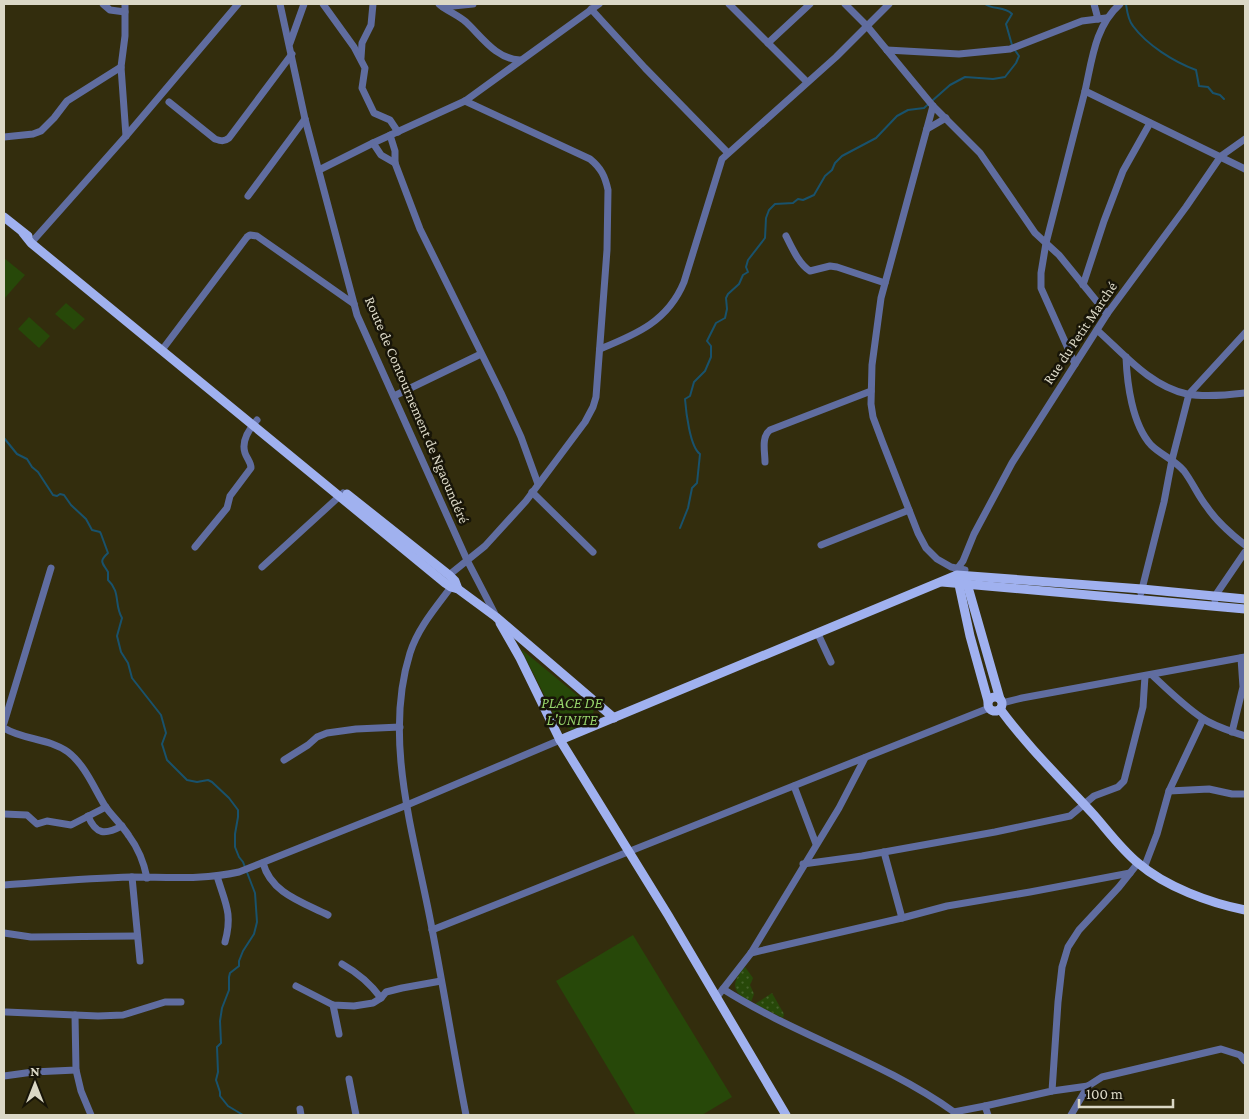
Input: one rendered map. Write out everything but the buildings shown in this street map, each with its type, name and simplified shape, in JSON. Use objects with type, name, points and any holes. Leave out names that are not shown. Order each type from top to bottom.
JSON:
[{"type":"main road","points":[[4,217],[342,494],[496,617],[614,718]]},
{"type":"main road","points":[[962,576],[982,633],[1001,704]]},
{"type":"main road","points":[[962,576],[970,636],[989,705],[993,711],[1001,704]]},
{"type":"main road","points":[[560,740],[940,582],[962,576],[1141,599],[1245,600]]},
{"type":"main road","points":[[1031,584],[1142,589],[1215,601],[1245,609]]},
{"type":"main road","points":[[496,617],[520,658],[560,740],[630,852],[786,1115]]},
{"type":"main road","points":[[970,636],[982,633]]},
{"type":"main road","points":[[989,705],[994,697],[1001,704],[1018,732],[1113,839],[1141,865],[1179,888],[1222,905],[1245,910]]},
{"type":"street","points":[[103,4],[110,10],[125,12]]},
{"type":"street","points":[[125,4],[125,36],[121,67],[126,136]]},
{"type":"street","points":[[33,241],[126,136],[238,4]]},
{"type":"street","name":"Route de Contournement de Ngaoundéré","points":[[280,4],[306,119],[357,315],[467,560],[496,617]]},
{"type":"street","points":[[290,43],[304,4]]},
{"type":"street","points":[[322,4],[360,58],[366,71],[362,88],[374,113],[390,120],[398,132]]},
{"type":"street","points":[[360,58],[362,43],[371,25],[373,4]]},
{"type":"street","points":[[441,6],[473,4]]},
{"type":"street","points":[[319,170],[390,135],[465,102],[599,4]]},
{"type":"street","points":[[729,4],[807,82]]},
{"type":"street","points":[[768,43],[810,4]]},
{"type":"street","points":[[845,4],[867,26],[931,104],[980,154],[1035,233],[1059,255],[1107,314]]},
{"type":"street","points":[[600,349],[646,328],[667,310],[675,300],[684,282],[718,168],[727,152],[836,57],[889,4]]},
{"type":"street","points":[[1094,4],[1098,19]]},
{"type":"street","points":[[1075,364],[1042,288],[1041,273],[1046,243],[1096,43],[1106,18],[1120,4]]},
{"type":"street","points":[[441,6],[466,22],[481,39],[504,56],[520,60]]},
{"type":"street","points":[[591,9],[645,68],[727,152]]},
{"type":"street","points":[[887,50],[959,54],[1012,48],[1082,21],[1106,18]]},
{"type":"street","points":[[169,102],[215,139],[226,140],[292,54]]},
{"type":"street","points":[[4,137],[33,134],[41,131],[67,101],[121,67]]},
{"type":"street","points":[[1085,91],[1245,170]]},
{"type":"street","points":[[465,102],[590,159],[598,165],[603,173],[608,190],[607,250],[596,397],[593,407],[585,422],[532,492],[485,546],[467,560],[430,614],[411,651],[400,700],[400,757],[407,805],[466,1115]]},
{"type":"street","points":[[931,104],[927,129],[885,283],[872,365],[873,416],[918,533],[931,554],[962,576]]},
{"type":"street","points":[[927,129],[946,118]]},
{"type":"street","points":[[248,196],[306,119]]},
{"type":"street","points":[[1083,285],[1123,171],[1150,123]]},
{"type":"street","points":[[390,135],[395,151],[395,163],[420,228],[521,437],[538,484]]},
{"type":"street","name":"Rue du Petit Marché","points":[[962,576],[964,561],[974,534],[1012,463],[1107,314],[1186,207],[1220,156],[1245,139]]},
{"type":"street","points":[[373,143],[382,155],[395,163]]},
{"type":"street","points":[[164,348],[250,235],[257,236],[354,304]]},
{"type":"street","points":[[786,236],[793,251],[806,269],[810,271],[830,266],[837,267],[885,283]]},
{"type":"street","points":[[1097,330],[1156,382],[1173,390],[1189,394],[1245,393]]},
{"type":"street","points":[[1141,599],[1172,460],[1189,394],[1245,333]]},
{"type":"street","points":[[394,396],[481,354]]},
{"type":"street","points":[[1126,357],[1131,399],[1136,416],[1151,445],[1182,468],[1211,513],[1245,545]]},
{"type":"street","points":[[765,462],[765,438],[766,433],[770,430],[872,392]]},
{"type":"street","points":[[195,546],[226,508],[232,493],[251,468],[244,450],[247,434],[255,423]]},
{"type":"street","points":[[532,492],[593,552]]},
{"type":"street","points":[[262,567],[342,494]]},
{"type":"street","points":[[820,545],[909,510]]},
{"type":"street","points":[[1215,601],[1245,552]]},
{"type":"street","points":[[4,723],[51,568]]},
{"type":"street","points":[[818,634],[830,662]]},
{"type":"street","points":[[1001,704],[1022,698],[1243,657],[1243,687],[1232,732]]},
{"type":"street","points":[[1148,676],[1203,719],[1245,736]]},
{"type":"street","points":[[803,864],[884,852],[1070,816],[1098,794],[1118,787],[1124,781],[1143,707],[1148,676]]},
{"type":"street","points":[[432,930],[865,758],[989,705]]},
{"type":"street","points":[[1052,1091],[1058,1002],[1062,967],[1068,947],[1079,930],[1130,873],[1141,865],[1158,834],[1169,791],[1203,719]]},
{"type":"street","points":[[284,760],[308,745],[316,737],[328,733],[356,729],[400,727]]},
{"type":"street","points":[[4,728],[42,740],[67,751],[78,761],[106,807],[130,837],[140,856],[147,878]]},
{"type":"street","points":[[4,885],[132,877],[218,876],[239,872],[407,805],[560,740]]},
{"type":"street","points":[[716,998],[751,953],[803,864],[839,808],[865,758]]},
{"type":"street","points":[[794,786],[816,844]]},
{"type":"street","points":[[1169,791],[1199,788],[1232,794],[1245,794]]},
{"type":"street","points":[[4,814],[27,815],[37,824],[47,821],[71,825],[106,807]]},
{"type":"street","points":[[88,816],[91,823],[100,832],[109,833],[122,826]]},
{"type":"street","points":[[884,852],[902,918]]},
{"type":"street","points":[[263,862],[271,881],[281,892],[328,916]]},
{"type":"street","points":[[751,953],[948,906],[1130,873]]},
{"type":"street","points":[[218,876],[230,917],[226,942]]},
{"type":"street","points":[[132,877],[140,961]]},
{"type":"street","points":[[4,932],[40,937],[137,936]]},
{"type":"street","points":[[342,964],[370,984],[381,998]]},
{"type":"street","points":[[296,986],[333,1005],[354,1006],[373,1003],[386,992],[441,981]]},
{"type":"street","points":[[723,989],[753,1008],[913,1085],[954,1114],[1052,1091],[1088,1086],[1102,1077],[1221,1049],[1240,1055],[1245,1061]]},
{"type":"street","points":[[6,1012],[123,1015],[165,1002],[182,1002]]},
{"type":"street","points":[[333,1005],[339,1034]]},
{"type":"street","points":[[75,1015],[76,1070],[81,1091],[91,1115]]},
{"type":"street","points":[[4,1076],[32,1072],[76,1070]]},
{"type":"street","points":[[348,1079],[356,1115]]},
{"type":"street","points":[[1071,1115],[1088,1086]]},
{"type":"street","points":[[986,1106],[988,1115]]},
{"type":"green space","points":[[4,258],[25,275],[4,299]]},
{"type":"green space","points":[[66,303],[85,319],[74,330],[55,314]]},
{"type":"green space","points":[[29,317],[50,336],[39,348],[18,329]]},
{"type":"green space","name":"PLACE DE L'UNITE","points":[[521,649],[594,709],[592,720],[571,730],[558,722]]},
{"type":"green space","points":[[633,935],[732,1097],[702,1115],[636,1115],[556,981]]},
{"type":"green space","points":[[745,967],[753,978],[750,985],[754,994],[751,1002],[740,995],[735,987],[737,978]]},
{"type":"green space","points":[[772,993],[784,1014],[783,1018],[755,1004]]},
{"type":"waterway","points":[[985,4],[1006,10],[1012,14],[1006,24],[1012,45]]},
{"type":"waterway","points":[[1126,4],[1131,24],[1146,40],[1170,58],[1196,70],[1199,86],[1208,87],[1213,93],[1220,95],[1224,99]]},
{"type":"waterway","points":[[680,528],[688,508],[692,488],[697,483],[700,454],[691,437],[685,399],[690,396],[694,382],[705,371],[711,357],[711,346],[707,341],[716,323],[725,318],[727,309],[726,298],[739,284],[743,275],[748,272],[746,267],[748,260],[765,238],[766,218],[769,210],[775,204],[793,203],[798,199],[803,200],[814,195],[825,176],[842,156],[876,138],[897,116],[908,110],[924,108],[950,85],[965,77],[993,79],[1005,77],[1019,56],[1014,49]]},
{"type":"waterway","points":[[4,438],[17,454],[27,459],[53,495],[64,495],[71,505],[86,519],[92,530],[100,532],[108,553],[102,562],[108,572],[108,580],[115,589],[118,608],[122,618],[117,636],[121,652],[128,663],[132,678],[161,715],[166,733],[162,744],[167,760],[187,780],[197,782],[208,780],[212,782],[229,798],[238,810],[235,847],[255,893],[257,922],[254,934],[243,951],[239,966],[230,973],[229,990],[222,1008],[220,1021],[221,1043],[217,1047],[218,1072],[216,1080],[220,1096],[228,1106],[243,1115]]}]
